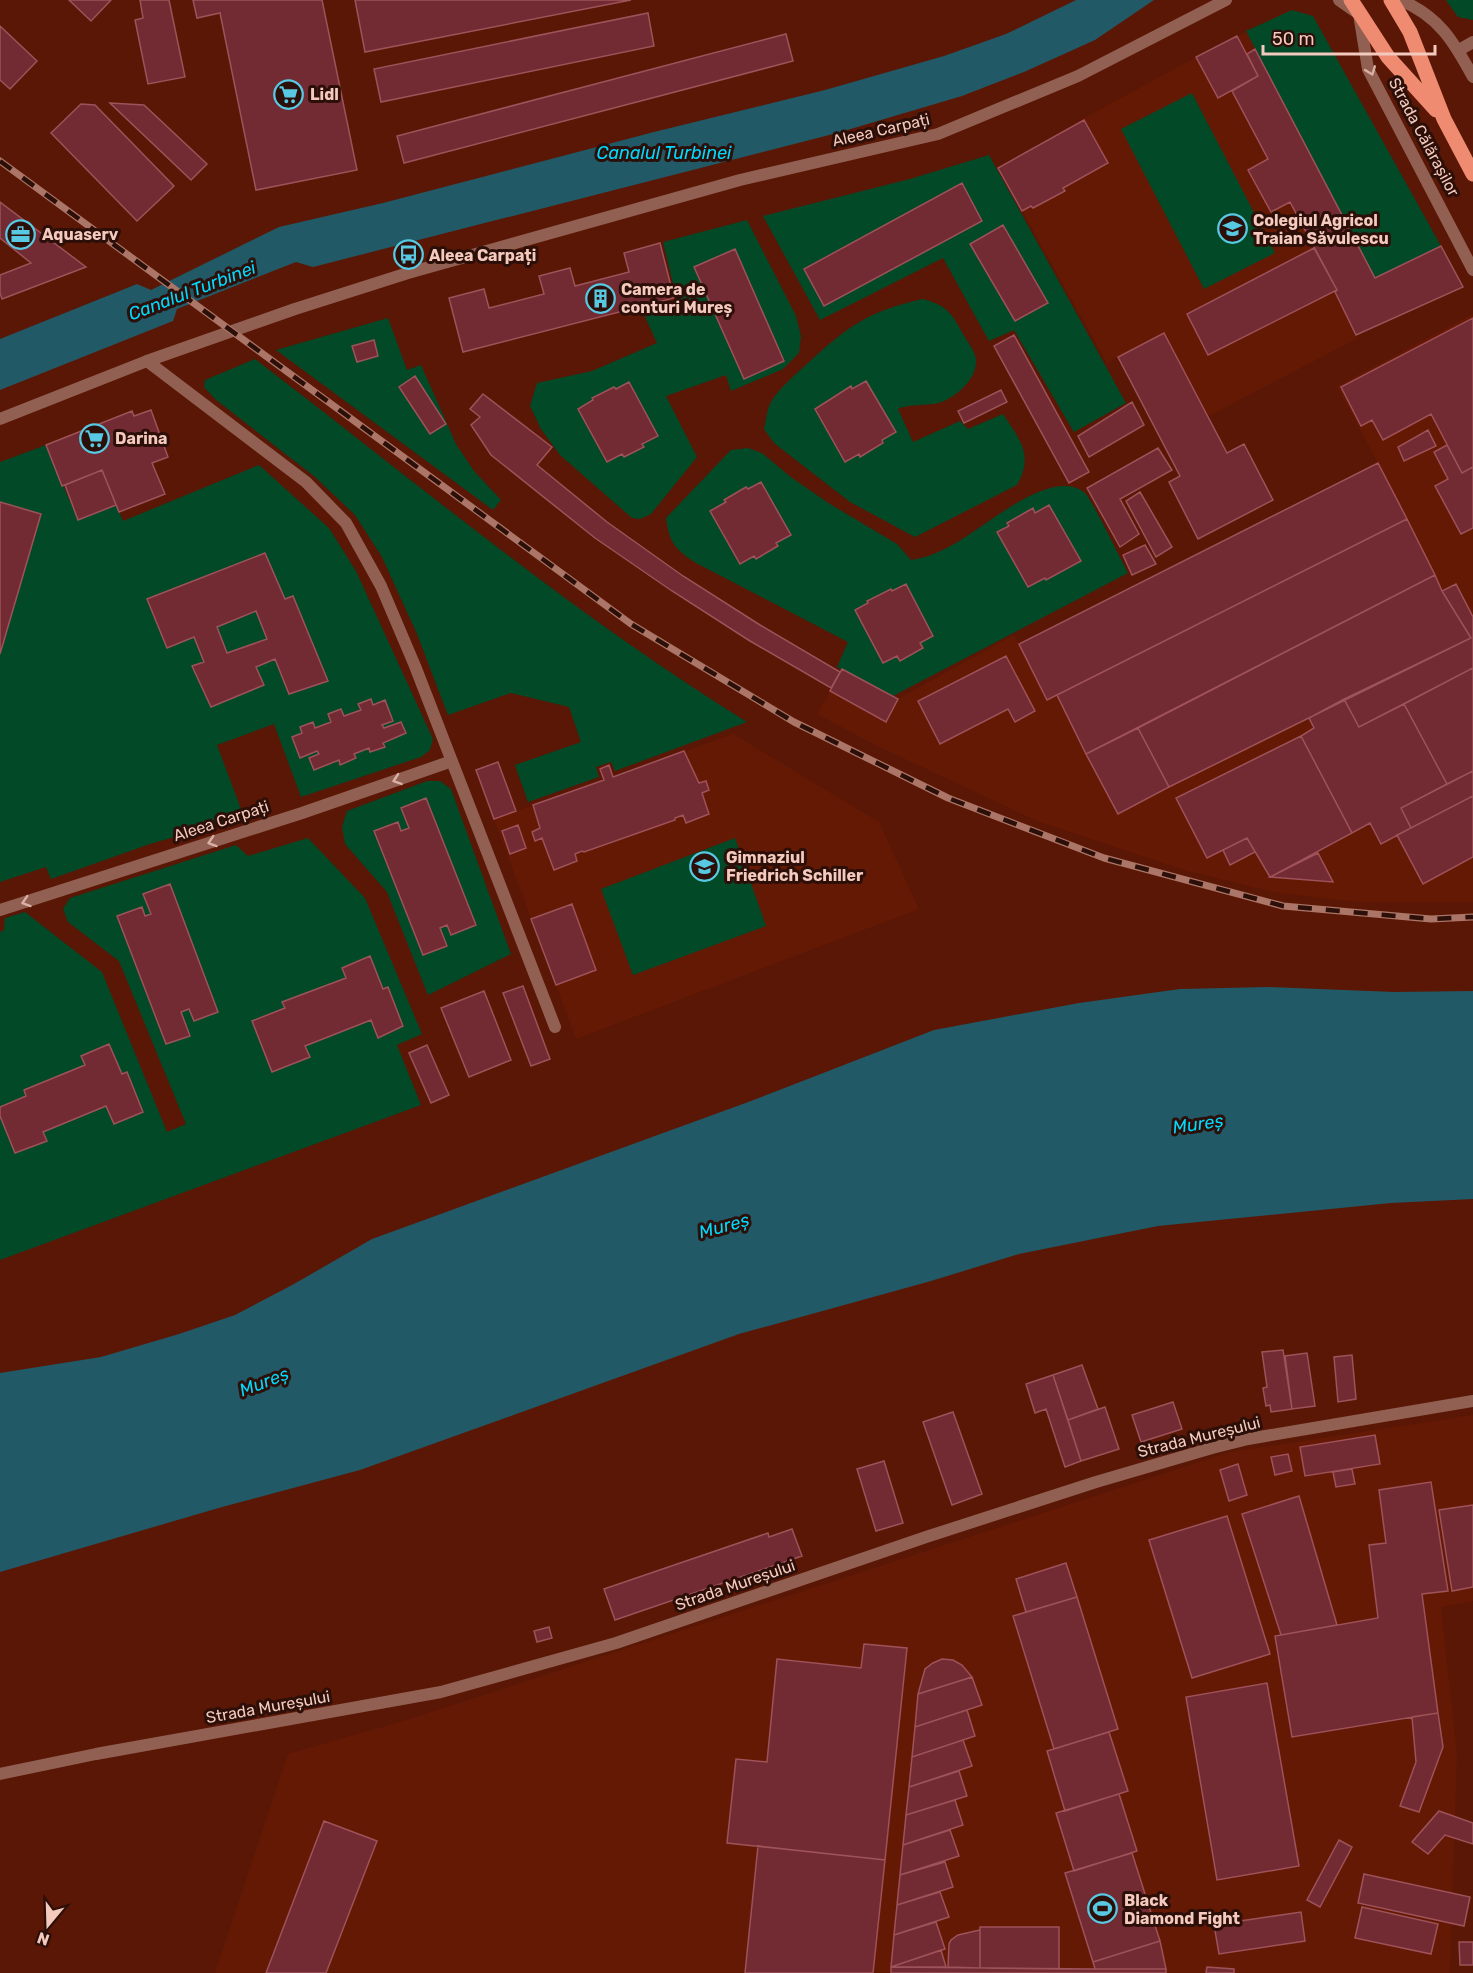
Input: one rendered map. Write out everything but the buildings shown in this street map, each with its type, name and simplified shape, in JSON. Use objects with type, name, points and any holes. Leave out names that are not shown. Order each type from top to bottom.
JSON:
[{"type":"main road","name":"Strada Călărașilor","points":[[1351,0],[1388,57],[1444,119]]},
{"type":"main road","name":"Strada Călărașilor","points":[[1391,0],[1410,32],[1444,119],[1473,174]]},
{"type":"street","name":"Aleea Carpați","points":[[0,419],[147,361],[295,309],[408,273],[740,180],[938,134],[1078,76],[1226,0]]},
{"type":"street","points":[[1339,0],[1359,14]]},
{"type":"street","points":[[1400,0],[1419,8],[1444,29],[1459,50],[1473,77]]},
{"type":"street","name":"Strada Călărașilor","points":[[1359,14],[1368,69],[1473,270]]},
{"type":"street","points":[[1459,50],[1473,42]]},
{"type":"street","points":[[147,361],[306,482],[346,523],[381,586],[415,666],[555,1027]]},
{"type":"street","name":"Aleea Carpați","points":[[0,910],[302,813],[452,761]]},
{"type":"street","name":"Strada Mureșului","points":[[0,1774],[96,1754],[430,1695],[616,1643],[960,1526],[1201,1451],[1248,1439],[1473,1401]]},
{"type":"shaded area","name":"Colegiul Agricol Traian Săvulescu","points":[[1292,10],[1313,16],[1463,287],[1357,335],[1358,338],[1209,416],[1164,333],[1107,363],[998,168],[1196,57]]},
{"type":"shaded area","points":[[1473,314],[1473,902],[1356,902],[1277,893],[1184,870],[1037,821],[875,745],[817,714],[830,691],[886,722],[898,699],[1014,635],[1019,643],[1378,463],[1337,386]]},
{"type":"shaded area","name":"Gimnaziul Friedrich Schiller","points":[[733,734],[879,822],[919,909],[576,1039],[494,819],[604,780],[600,769],[609,765],[613,777]]},
{"type":"shaded area","points":[[1473,1415],[1473,1601],[1441,1607],[1457,1753],[1450,1973],[215,1973],[288,1754],[410,1719],[1230,1452]]},
{"type":"green space","points":[[1446,0],[1473,0],[1473,20],[1458,17]]},
{"type":"green space","points":[[1292,10],[1313,16],[1441,246],[1375,278],[1246,31]]},
{"type":"green space","points":[[1192,93],[1275,253],[1204,289],[1121,129]]},
{"type":"green space","points":[[989,155],[1126,403],[1074,432],[1014,330],[989,341],[943,258],[820,320],[763,216],[910,179]]},
{"type":"green space","points":[[747,220],[796,316],[801,336],[799,353],[783,369],[731,391],[726,375],[666,396],[697,457],[651,514],[640,519],[632,518],[560,455],[541,429],[530,406],[537,383],[592,371],[657,343],[642,310],[677,300],[663,242]]},
{"type":"green space","points":[[923,299],[943,307],[955,320],[974,353],[976,366],[968,383],[948,399],[898,409],[913,442],[960,421],[968,429],[1003,414],[1019,440],[1025,456],[1022,474],[1017,485],[915,537],[850,502],[774,443],[764,429],[774,397],[792,377],[834,340],[873,315]]},
{"type":"green space","points":[[388,318],[407,370],[421,365],[456,444],[474,471],[501,500],[493,510],[276,350]]},
{"type":"green space","points":[[255,359],[558,593],[683,681],[747,722],[615,771],[611,762],[596,767],[599,777],[528,802],[515,765],[581,742],[569,707],[511,693],[448,715],[417,634],[382,557],[355,515],[315,477],[215,399],[204,387],[205,380]]},
{"type":"green space","points":[[46,445],[78,520],[116,505],[123,521],[259,465],[329,528],[356,571],[433,739],[430,750],[421,757],[301,797],[274,724],[217,745],[244,817],[150,844],[51,879],[46,867],[0,882],[0,462]]},
{"type":"green space","points":[[748,448],[762,453],[792,478],[830,504],[897,544],[911,560],[949,547],[1036,493],[1054,487],[1070,486],[1088,496],[1128,573],[891,697],[837,667],[848,642],[696,563],[683,554],[672,540],[666,518],[731,450]]},
{"type":"green space","points":[[427,781],[440,781],[451,789],[511,954],[428,995],[387,892],[345,844],[342,827],[347,811]]},
{"type":"green space","points":[[308,838],[365,898],[422,1034],[397,1045],[421,1105],[0,1260],[0,932],[4,930],[5,918],[25,912],[102,972],[167,1132],[186,1124],[119,961],[68,922],[63,909],[70,898],[236,845],[248,856]]},
{"type":"green space","points":[[735,838],[766,926],[633,975],[601,889]]},
{"type":"water","name":"Canalul Turbinei","points":[[1076,0],[1154,0],[1095,40],[1024,72],[962,96],[837,133],[313,267],[296,262],[177,309],[173,321],[0,390],[0,339],[137,284],[151,290],[279,227],[383,203],[825,90],[944,56],[1006,34]]},
{"type":"water","name":"Mureș","points":[[1268,987],[1394,992],[1473,991],[1473,1199],[1391,1203],[1158,1226],[1019,1254],[739,1334],[360,1470],[222,1507],[0,1572],[0,1373],[101,1357],[235,1315],[372,1239],[751,1101],[934,1030],[1079,1003],[1180,989]]},
{"type":"railway","points":[[0,161],[631,624],[794,722],[948,798],[1104,858],[1283,906],[1431,919],[1473,917]]},
{"type":"place","name":"Lidl","points":[[289,94]]},
{"type":"place","name":"Colegiul Agricol Traian Săvulescu","points":[[1232,229]]},
{"type":"place","name":"Aquaserv","points":[[21,234]]},
{"type":"place","name":"Aleea Carpați","points":[[408,255]]},
{"type":"place","name":"Camera de conturi Mureș","points":[[600,298]]},
{"type":"place","name":"Darina","points":[[94,438]]},
{"type":"place","name":"Gimnaziul Friedrich Schiller","points":[[705,866]]},
{"type":"place","name":"Black Diamond Fight","points":[[1103,1909]]}]
